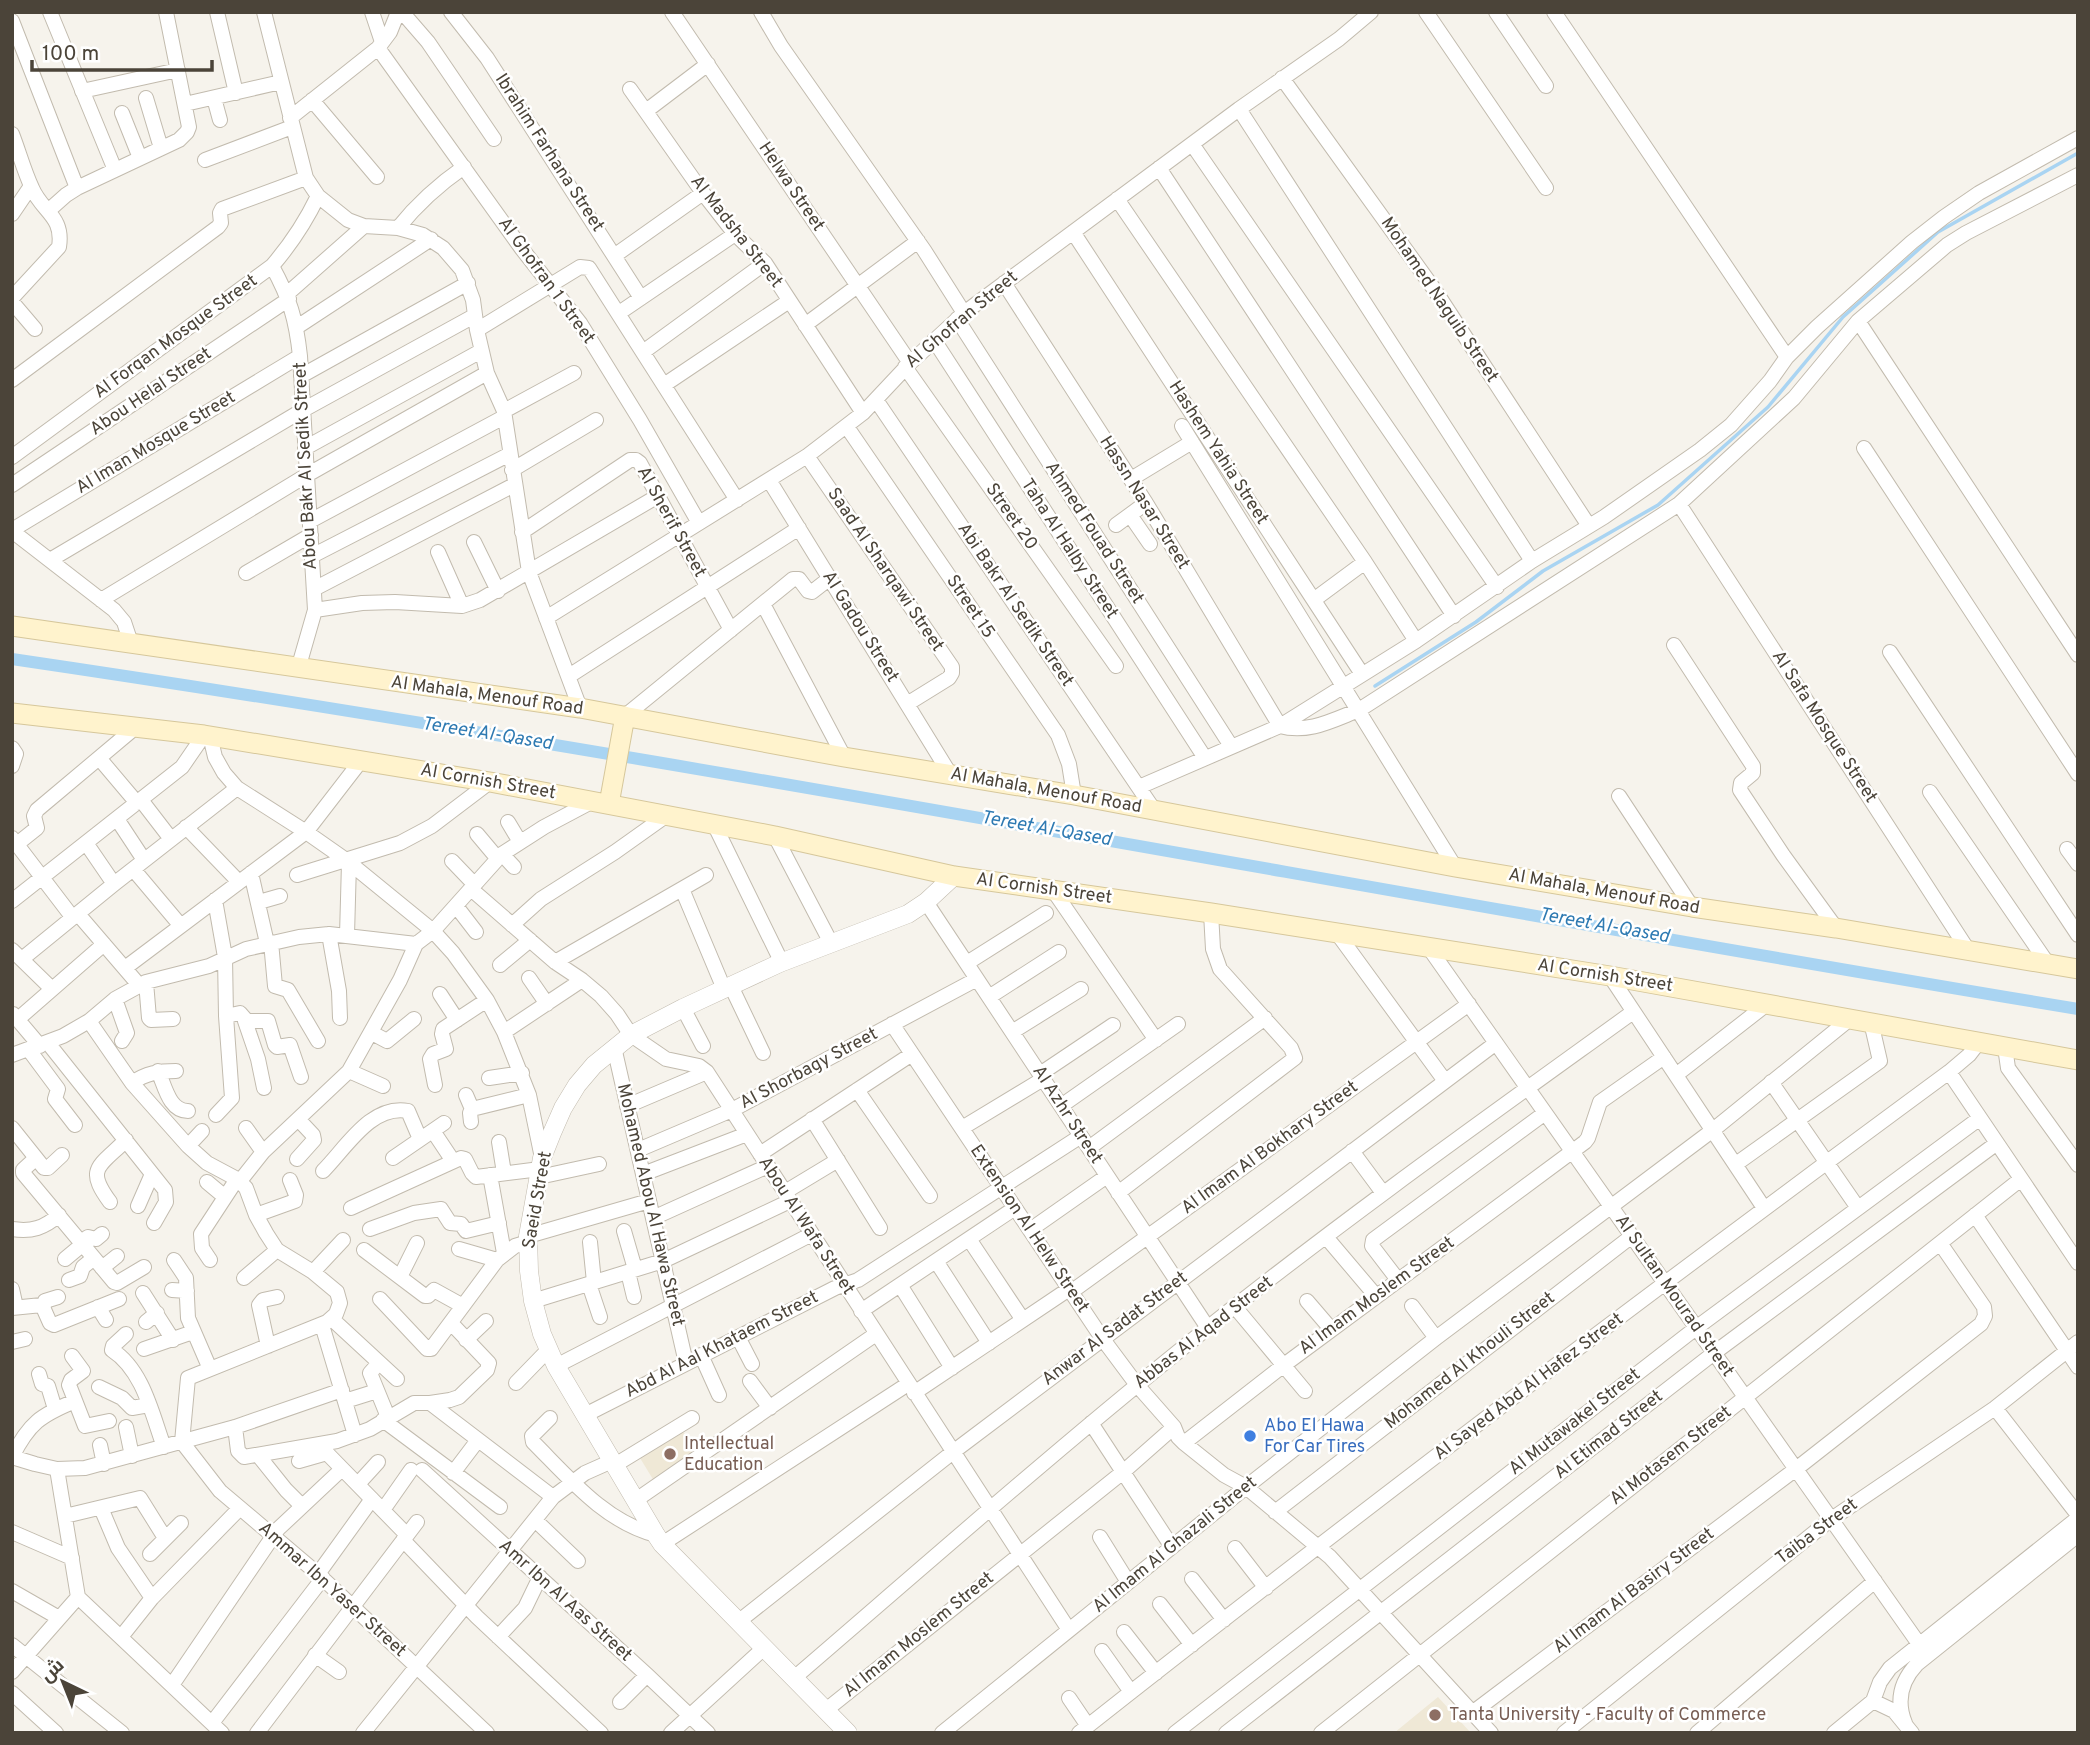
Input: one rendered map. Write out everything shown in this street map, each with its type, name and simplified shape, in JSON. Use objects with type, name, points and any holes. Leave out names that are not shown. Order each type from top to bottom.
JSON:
[{"type":"main road","name":"Al Mahala, Menouf Road","points":[[12,626],[580,708],[624,722],[950,774],[1455,867],[2078,969]]},
{"type":"main road","name":"Al Cornish Street","points":[[12,713],[137,726],[490,782],[605,796],[667,815],[954,876],[1211,913],[1609,976],[1871,1021],[2076,1062]]},
{"type":"main road","points":[[605,796],[624,722]]},
{"type":"street","points":[[50,12],[115,170]]},
{"type":"street","points":[[48,211],[76,188],[183,137],[189,127],[166,12]]},
{"type":"street","points":[[217,12],[236,93]]},
{"type":"street","points":[[264,12],[306,178],[318,196],[348,220],[364,226],[398,228],[431,239],[453,258],[468,284],[487,373],[504,414],[529,572],[580,708]]},
{"type":"street","name":"Al Ghofran 1 Street","points":[[372,12],[380,45],[522,249],[593,342],[699,523]]},
{"type":"street","points":[[205,160],[291,122],[312,100],[380,45],[400,12],[428,42],[494,139]]},
{"type":"street","name":"Ibrahim Farhana Street","points":[[451,12],[487,58],[641,298]]},
{"type":"street","name":"Helwa Street","points":[[672,12],[858,286],[908,365]]},
{"type":"street","name":"Ahmed Fouad Street","points":[[761,12],[781,46],[918,241],[961,316],[1231,746]]},
{"type":"street","points":[[1426,12],[1546,188]]},
{"type":"street","points":[[1496,12],[1546,86]]},
{"type":"street","points":[[1555,12],[1787,357]]},
{"type":"street","name":"Al Ghofran Street","points":[[546,618],[807,456],[847,427],[961,316],[1368,13]]},
{"type":"street","points":[[12,21],[76,188]]},
{"type":"street","points":[[646,111],[708,64]]},
{"type":"street","points":[[82,91],[178,70]]},
{"type":"street","name":"Mohamed Naguib Street","points":[[1282,78],[1434,289],[1590,526]]},
{"type":"street","points":[[185,104],[281,82]]},
{"type":"street","name":"Al Madsha Street","points":[[630,89],[703,193],[735,234],[765,263],[863,413]]},
{"type":"street","points":[[146,98],[162,148]]},
{"type":"street","points":[[214,98],[220,120]]},
{"type":"street","points":[[312,100],[377,177]]},
{"type":"street","points":[[1239,109],[1532,561]]},
{"type":"street","points":[[122,113],[140,158]]},
{"type":"street","points":[[12,134],[31,186],[59,227],[59,247],[12,300],[35,329]]},
{"type":"street","points":[[1139,787],[1280,726],[1416,641],[1700,450],[1731,425],[1758,396],[1787,357],[1849,298],[1944,216],[1979,193],[2078,138]]},
{"type":"street","points":[[1192,144],[1497,587]]},
{"type":"street","points":[[398,228],[416,205],[437,185],[464,167]]},
{"type":"street","points":[[1159,168],[1454,616]]},
{"type":"street","points":[[1280,726],[1291,729],[1313,727],[1359,710],[1679,504],[1794,398],[1858,321],[1956,239],[2078,175]]},
{"type":"street","points":[[12,380],[218,227],[222,209],[306,178]]},
{"type":"street","points":[[12,214],[31,186]]},
{"type":"street","points":[[614,256],[703,193]]},
{"type":"street","name":"Al Forqan Mosque Street","points":[[12,457],[272,266],[306,222],[318,196]]},
{"type":"street","points":[[1117,199],[1416,641]]},
{"type":"street","name":"Abou Helal Street","points":[[12,485],[288,297],[364,226]]},
{"type":"street","name":"Hashem Yahia Street","points":[[1073,232],[1362,674]]},
{"type":"street","points":[[619,313],[735,234]]},
{"type":"street","points":[[297,327],[431,239]]},
{"type":"street","points":[[805,325],[918,241]]},
{"type":"street","points":[[643,352],[765,263]]},
{"type":"street","name":"Abou Bakr Al Sedik Street","points":[[272,266],[288,297],[297,327],[300,356],[315,610],[298,669]]},
{"type":"street","points":[[50,560],[303,410],[551,285],[583,266],[592,270],[737,500]]},
{"type":"street","name":"Hassn Nasar Street","points":[[1004,283],[1146,503],[1280,726]]},
{"type":"street","points":[[301,376],[468,284]]},
{"type":"street","points":[[664,385],[789,301]]},
{"type":"street","points":[[1858,321],[2078,655]]},
{"type":"street","name":"Taha Al Halby Street","points":[[934,340],[1205,758]]},
{"type":"street","points":[[305,448],[481,351]]},
{"type":"street","name":"Al Iman Mosque Street","points":[[12,530],[300,356]]},
{"type":"street","name":"Street 20","points":[[908,365],[1116,666]]},
{"type":"street","points":[[101,600],[307,475],[487,373]]},
{"type":"street","points":[[246,573],[310,528],[574,373]]},
{"type":"street","name":"Abi Bakr Al Sedik Street","points":[[876,400],[1154,810]]},
{"type":"street","points":[[314,589],[513,478],[596,420]]},
{"type":"street","points":[[1182,426],[1455,867]]},
{"type":"street","name":"Street 15","points":[[847,427],[1058,735],[1069,764],[1074,796]]},
{"type":"street","points":[[1131,479],[1192,442]]},
{"type":"street","points":[[1864,448],[2078,774]]},
{"type":"street","points":[[312,556],[510,454]]},
{"type":"street","name":"Saad Al Sharqawi Street","points":[[807,456],[952,667],[953,674],[949,678],[907,704]]},
{"type":"street","name":"Al Sherif Street","points":[[522,532],[630,460],[636,460],[731,630]]},
{"type":"street","name":"Al Gadou Street","points":[[769,480],[950,774]]},
{"type":"street","points":[[315,610],[362,603],[396,602],[462,606],[498,591],[658,496]]},
{"type":"street","points":[[1116,525],[1146,503]]},
{"type":"street","name":"Al Safa Mosque Street","points":[[1679,504],[1968,950]]},
{"type":"street","points":[[1130,515],[1150,544]]},
{"type":"street","points":[[569,676],[799,528]]},
{"type":"street","points":[[12,530],[101,600],[124,622],[131,643]]},
{"type":"street","points":[[474,542],[498,591]]},
{"type":"street","points":[[438,552],[462,606]]},
{"type":"street","points":[[1315,599],[1365,562]]},
{"type":"street","points":[[624,722],[795,578],[812,592],[830,578]]},
{"type":"street","points":[[762,604],[844,757]]},
{"type":"street","points":[[1674,645],[1753,766],[1753,773],[1741,783],[1740,790],[1836,928]]},
{"type":"street","points":[[1890,652],[2078,935]]},
{"type":"street","points":[[137,726],[37,810],[34,816],[37,828],[14,843],[75,916],[143,984],[149,1018],[173,1019]]},
{"type":"street","points":[[207,736],[224,774],[237,788],[347,862],[433,931],[465,968],[487,1000],[522,1073],[529,1095],[541,1168]]},
{"type":"street","points":[[12,901],[182,767],[207,736]]},
{"type":"street","points":[[12,748],[16,754],[12,766]]},
{"type":"street","points":[[99,758],[171,839]]},
{"type":"street","points":[[125,968],[306,832],[360,762]]},
{"type":"street","points":[[297,875],[347,862],[400,843],[446,816],[490,782]]},
{"type":"street","points":[[52,989],[17,955],[75,916],[237,788]]},
{"type":"street","points":[[1930,792],[2048,964]]},
{"type":"street","points":[[210,1260],[202,1248],[201,1234],[225,1197],[263,1152],[349,1071],[372,1033],[416,944],[433,931],[500,857],[544,827],[605,796]]},
{"type":"street","points":[[1619,796],[1692,907]]},
{"type":"street","points":[[512,925],[541,899],[667,815]]},
{"type":"street","points":[[117,819],[139,864],[181,926]]},
{"type":"street","points":[[508,822],[520,842]]},
{"type":"street","points":[[714,824],[782,962]]},
{"type":"street","points":[[186,827],[245,878],[259,902],[269,943],[275,986],[289,990],[318,1041]]},
{"type":"street","points":[[477,834],[514,867]]},
{"type":"street","points":[[775,836],[831,943]]},
{"type":"street","points":[[86,843],[114,884]]},
{"type":"street","points":[[2067,849],[2078,864]]},
{"type":"street","points":[[452,861],[473,887],[512,925],[555,962],[601,996],[631,1035],[666,1059],[699,1066],[707,1072],[628,1106]]},
{"type":"street","points":[[347,862],[347,935]]},
{"type":"street","points":[[555,962],[705,876]]},
{"type":"street","name":"Saeid Street","points":[[848,1733],[659,1539],[556,1366],[542,1335],[533,1301],[528,1239],[541,1168],[563,1108],[577,1085],[614,1047],[683,1008],[707,1003],[727,987],[782,962],[908,914],[926,902],[954,876]]},
{"type":"street","points":[[574,878],[584,891]]},
{"type":"street","points":[[682,888],[727,987],[764,1053]]},
{"type":"street","points":[[1053,890],[1156,1040]]},
{"type":"street","points":[[259,902],[281,896]]},
{"type":"street","points":[[215,900],[225,957],[232,1098],[216,1115]]},
{"type":"street","name":"Al Azhr Street","points":[[926,902],[1208,1328]]},
{"type":"street","points":[[456,906],[476,932]]},
{"type":"street","points":[[967,963],[1045,913]]},
{"type":"street","points":[[1118,1193],[1295,1058],[1293,1051],[1265,1018],[1220,970],[1213,949],[1211,913]]},
{"type":"street","points":[[1337,933],[1446,1081]]},
{"type":"street","points":[[26,1050],[89,1021],[115,999],[143,984],[209,966],[225,957],[269,943],[329,934],[416,944]]},
{"type":"street","points":[[329,934],[339,991],[340,1018]]},
{"type":"street","points":[[500,965],[530,940]]},
{"type":"street","points":[[75,1125],[55,1099],[58,1089],[26,1050],[15,1016],[52,989],[104,944]]},
{"type":"street","name":"Al Sultan Mourad Street","points":[[1429,948],[1919,1644]]},
{"type":"street","points":[[989,997],[1059,952]]},
{"type":"street","points":[[1609,976],[1764,1208]]},
{"type":"street","points":[[529,978],[547,1003]]},
{"type":"street","name":"Al Shorbagy Street","points":[[638,1150],[732,1110],[977,979]]},
{"type":"street","points":[[504,1032],[582,980]]},
{"type":"street","points":[[1012,1032],[1082,989]]},
{"type":"street","points":[[440,994],[457,1020]]},
{"type":"street","points":[[115,999],[127,1033],[122,1041]]},
{"type":"street","points":[[435,1085],[430,1057],[446,1049],[442,1031],[487,1000]]},
{"type":"street","name":"Al Imam Al Bokhary Street","points":[[659,1539],[911,1388],[953,1368],[1070,1291],[1469,1004]]},
{"type":"street","points":[[1676,1075],[1767,1004]]},
{"type":"street","points":[[683,1008],[703,1046]]},
{"type":"street","name":"Abbas Al Aqad Street","points":[[794,1678],[1091,1423],[1208,1328],[1383,1193],[1633,1012]]},
{"type":"street","points":[[226,1016],[240,1013],[245,1020],[264,1088]]},
{"type":"street","name":"Abd Al Aal Khataem Street","points":[[585,1415],[701,1355],[858,1280],[1002,1187],[1085,1142],[1265,1018]]},
{"type":"street","name":"Al Imam Al Ghazali Street","points":[[942,1733],[1246,1487],[1436,1338],[1713,1130],[1851,1018]]},
{"type":"street","points":[[372,1033],[387,1041],[414,1019]]},
{"type":"street","points":[[245,1020],[268,1021],[275,1045],[290,1045],[301,1077]]},
{"type":"street","points":[[89,1021],[132,1083],[188,1146],[207,1163],[238,1180],[246,1188],[256,1215],[277,1250],[313,1272],[337,1292],[339,1297],[338,1309],[327,1322],[190,1377],[187,1380],[183,1442]]},
{"type":"street","points":[[1735,1164],[1880,1061],[1871,1021]]},
{"type":"street","name":"Extension Al Helw Street","points":[[892,1024],[1102,1338],[1137,1385],[1174,1427],[1178,1437],[1213,1467],[1246,1487],[1318,1547],[1491,1733]]},
{"type":"street","points":[[1061,1106],[1178,1024]]},
{"type":"street","points":[[962,1128],[1042,1077],[1113,1025]]},
{"type":"street","name":"Al Sayed Abd Al Hafez Street","points":[[1084,1729],[1665,1283],[1949,1072],[1969,1055],[1979,1042]]},
{"type":"street","name":"Anwar Al Sadat Street","points":[[738,1622],[1102,1338],[1496,1043]]},
{"type":"street","name":"Mohamed Abou Al Hawa Street","points":[[614,1047],[686,1363]]},
{"type":"street","points":[[2005,1047],[2008,1068],[2078,1165]]},
{"type":"street","points":[[26,1050],[126,1140],[152,1174],[166,1194],[166,1202],[154,1223]]},
{"type":"street","points":[[653,1218],[764,1160],[812,1119],[912,1054]]},
{"type":"street","name":"Al Imam Moslem Street","points":[[1184,1443],[1283,1365],[1588,1139],[1600,1102],[1664,1057]]},
{"type":"street","points":[[158,1071],[172,1104],[188,1111]]},
{"type":"street","points":[[132,1083],[149,1073],[176,1071]]},
{"type":"street","points":[[349,1071],[383,1086]]},
{"type":"street","name":"Abou Al Wafa Street","points":[[707,1072],[1069,1630]]},
{"type":"street","points":[[1949,1072],[2078,1263]]},
{"type":"street","points":[[489,1078],[522,1073]]},
{"type":"street","points":[[1771,1083],[1857,1208]]},
{"type":"street","points":[[857,1090],[930,1196]]},
{"type":"street","points":[[470,1109],[529,1095]]},
{"type":"street","points":[[323,1171],[364,1126],[390,1112],[405,1109],[432,1131],[453,1161]]},
{"type":"street","points":[[1398,1280],[1372,1246],[1373,1240],[1545,1113]]},
{"type":"street","name":"Al Mutawakel Street","points":[[1175,1733],[1696,1328],[1980,1118]]},
{"type":"street","points":[[298,1119],[313,1135],[314,1140],[298,1159]]},
{"type":"street","points":[[812,1119],[880,1228]]},
{"type":"street","points":[[12,1128],[46,1168],[62,1155]]},
{"type":"street","points":[[246,1128],[263,1152]]},
{"type":"street","points":[[188,1146],[202,1131]]},
{"type":"street","points":[[393,1158],[432,1131]]},
{"type":"street","points":[[643,1174],[747,1134]]},
{"type":"street","points":[[110,1202],[98,1185],[97,1170],[126,1140]]},
{"type":"street","points":[[499,1142],[497,1174],[500,1256]]},
{"type":"street","name":"Al Etimad Street","points":[[1226,1733],[1714,1353],[1997,1143]]},
{"type":"street","points":[[1352,1151],[1383,1193]]},
{"type":"street","points":[[36,1158],[22,1172],[114,1282],[117,1283],[144,1266]]},
{"type":"street","points":[[351,1209],[379,1189],[463,1158],[476,1177],[541,1168],[599,1164]]},
{"type":"street","points":[[533,1301],[663,1261],[787,1197],[838,1160]]},
{"type":"street","points":[[138,1206],[152,1174]]},
{"type":"street","points":[[1030,1230],[1107,1176]]},
{"type":"street","name":"Al Motasem Street","points":[[1321,1733],[2021,1179]]},
{"type":"street","points":[[256,1215],[295,1201],[296,1195],[290,1180]]},
{"type":"street","points":[[207,1182],[225,1197]]},
{"type":"street","points":[[380,1299],[427,1349],[431,1349],[500,1256],[528,1239],[649,1201]]},
{"type":"street","points":[[861,1311],[1015,1208]]},
{"type":"street","points":[[370,1229],[414,1213],[441,1209],[450,1223],[461,1224],[466,1231],[499,1223]]},
{"type":"street","points":[[12,1229],[38,1229],[59,1215]]},
{"type":"street","points":[[1975,1215],[2072,1346],[2078,1367]]},
{"type":"street","points":[[624,1231],[634,1297]]},
{"type":"street","points":[[65,1259],[88,1237],[96,1239],[102,1234]]},
{"type":"street","points":[[556,1366],[812,1234]]},
{"type":"street","name":"Mohamed Al Khouli Street","points":[[1275,1512],[1632,1236]]},
{"type":"street","points":[[1326,1237],[1376,1296]]},
{"type":"street","points":[[969,1239],[1023,1320]]},
{"type":"street","points":[[313,1272],[343,1240]]},
{"type":"street","points":[[590,1242],[591,1283],[600,1317]]},
{"type":"street","points":[[400,1277],[417,1243]]},
{"type":"street","name":"Al Imam Al Basiry Street","points":[[1472,1713],[1796,1469],[1977,1327],[1985,1316],[1982,1304],[1940,1243]]},
{"type":"street","points":[[459,1249],[500,1256]]},
{"type":"street","points":[[244,1278],[277,1250]]},
{"type":"street","points":[[364,1250],[425,1296],[434,1290],[463,1306]]},
{"type":"street","points":[[69,1280],[81,1275],[85,1266],[117,1256]]},
{"type":"street","points":[[174,1260],[184,1273],[179,1290],[193,1332],[210,1369]]},
{"type":"street","points":[[936,1261],[989,1343]]},
{"type":"street","points":[[900,1285],[953,1368]]},
{"type":"street","points":[[12,1289],[14,1308],[41,1304],[44,1306]]},
{"type":"street","points":[[143,1293],[151,1317],[173,1340]]},
{"type":"street","points":[[58,1297],[45,1301],[44,1306],[50,1323],[54,1325],[102,1313],[119,1298]]},
{"type":"street","points":[[268,1346],[259,1305],[263,1300],[277,1297]]},
{"type":"street","points":[[1307,1301],[1331,1329]]},
{"type":"street","points":[[1412,1306],[1436,1338]]},
{"type":"street","points":[[1236,1307],[1305,1391]]},
{"type":"street","points":[[466,1340],[486,1321]]},
{"type":"street","points":[[327,1322],[397,1379]]},
{"type":"street","points":[[327,1322],[343,1396],[355,1435]]},
{"type":"street","points":[[299,1461],[414,1403],[430,1404],[458,1397],[487,1370],[489,1363],[450,1323]]},
{"type":"street","points":[[144,1349],[193,1332]]},
{"type":"street","points":[[126,1334],[112,1350],[121,1355],[137,1377],[164,1447]]},
{"type":"street","points":[[636,1500],[876,1334]]},
{"type":"street","points":[[738,1337],[752,1364]]},
{"type":"street","name":"Taiba Street","points":[[1564,1733],[1830,1520],[1995,1408],[2072,1346]]},
{"type":"street","points":[[516,1382],[549,1349]]},
{"type":"street","points":[[701,1355],[719,1395]]},
{"type":"street","points":[[72,1356],[83,1371],[69,1382],[86,1427],[109,1421]]},
{"type":"street","points":[[379,1363],[370,1373],[386,1419],[500,1507]]},
{"type":"street","points":[[39,1374],[42,1384],[48,1386],[55,1409]]},
{"type":"street","points":[[750,1381],[770,1408]]},
{"type":"street","points":[[99,1387],[122,1398],[132,1408],[149,1405]]},
{"type":"street","points":[[75,1401],[46,1413],[32,1425],[20,1440],[12,1457],[70,1470],[103,1464],[343,1396],[377,1391]]},
{"type":"street","points":[[430,1404],[553,1497]]},
{"type":"street","points":[[1834,1733],[1872,1701],[1884,1675],[1919,1644],[2078,1517],[1995,1408]]},
{"type":"street","points":[[550,1418],[532,1439],[572,1481],[615,1518],[659,1539]]},
{"type":"street","points":[[366,1732],[553,1497],[572,1481],[598,1466],[614,1463],[692,1418]]},
{"type":"street","points":[[1091,1423],[1172,1546]]},
{"type":"street","points":[[126,1427],[132,1455]]},
{"type":"street","points":[[235,1427],[239,1454],[244,1457],[323,1449]]},
{"type":"street","name":"Al Imam Moslem Street","points":[[826,1710],[1123,1472],[1174,1427]]},
{"type":"street","points":[[453,1473],[478,1440]]},
{"type":"street","name":"Ammar Ibn Yaser Street","points":[[183,1442],[220,1491],[320,1576],[487,1733]]},
{"type":"street","points":[[100,1445],[103,1464]]},
{"type":"street","points":[[323,1449],[383,1510],[467,1607],[601,1733]]},
{"type":"street","points":[[258,1455],[302,1506]]},
{"type":"street","points":[[358,1485],[378,1462]]},
{"type":"street","points":[[172,1685],[281,1526],[342,1468]]},
{"type":"street","points":[[57,1469],[78,1597],[217,1728],[372,1499]]},
{"type":"street","name":"Amr Ibn Al Aas Street","points":[[383,1510],[417,1470],[540,1577],[708,1733]]},
{"type":"street","points":[[65,1516],[140,1499],[165,1538]]},
{"type":"street","points":[[101,1507],[118,1548],[152,1598]]},
{"type":"street","points":[[121,1637],[152,1598],[239,1509]]},
{"type":"street","points":[[535,1520],[578,1561]]},
{"type":"street","points":[[257,1733],[417,1521]]},
{"type":"street","points":[[150,1554],[181,1523]]},
{"type":"street","points":[[12,1532],[72,1558]]},
{"type":"street","points":[[1908,1728],[1900,1702],[1904,1681],[1917,1664],[2078,1535]]},
{"type":"street","points":[[1100,1537],[1128,1582]]},
{"type":"street","points":[[1235,1548],[1266,1588]]},
{"type":"street","points":[[498,1637],[515,1622],[525,1608],[540,1577]]},
{"type":"street","points":[[1192,1579],[1224,1620]]},
{"type":"street","points":[[1697,1733],[1875,1581]]},
{"type":"street","points":[[12,1591],[59,1618]]},
{"type":"street","points":[[12,1672],[78,1597]]},
{"type":"street","points":[[1160,1604],[1192,1646]]},
{"type":"street","points":[[1125,1632],[1156,1673]]},
{"type":"street","points":[[12,1645],[122,1733]]},
{"type":"street","points":[[671,1733],[764,1648]]},
{"type":"street","points":[[1102,1651],[1131,1692]]},
{"type":"street","points":[[316,1655],[339,1672]]},
{"type":"street","points":[[620,1702],[647,1675]]},
{"type":"street","points":[[1884,1675],[1904,1681]]},
{"type":"street","points":[[12,1693],[56,1733]]},
{"type":"street","points":[[1069,1698],[1084,1729]]},
{"type":"street","points":[[1872,1701],[1888,1707],[1908,1728]]},
{"type":"shaded area","name":"Intellectual Education","points":[[682,1431],[701,1451],[654,1481],[640,1458]]},
{"type":"shaded area","name":"Tanta University - Faculty of Commerce","points":[[1438,1697],[1471,1733],[1394,1733]]},
{"type":"waterway","points":[[1375,686],[1476,622],[1543,571],[1658,505],[1768,407],[1843,317],[1938,232],[2078,153]]},
{"type":"waterway","name":"Tereet Al-Qased","points":[[12,659],[529,741],[2078,1009]]},
{"type":"place","name":"Abo El Hawa For Car Tires","points":[[1250,1436]]},
{"type":"place","name":"Intellectual Education","points":[[670,1454]]},
{"type":"place","name":"Tanta University - Faculty of Commerce","points":[[1435,1715]]}]
